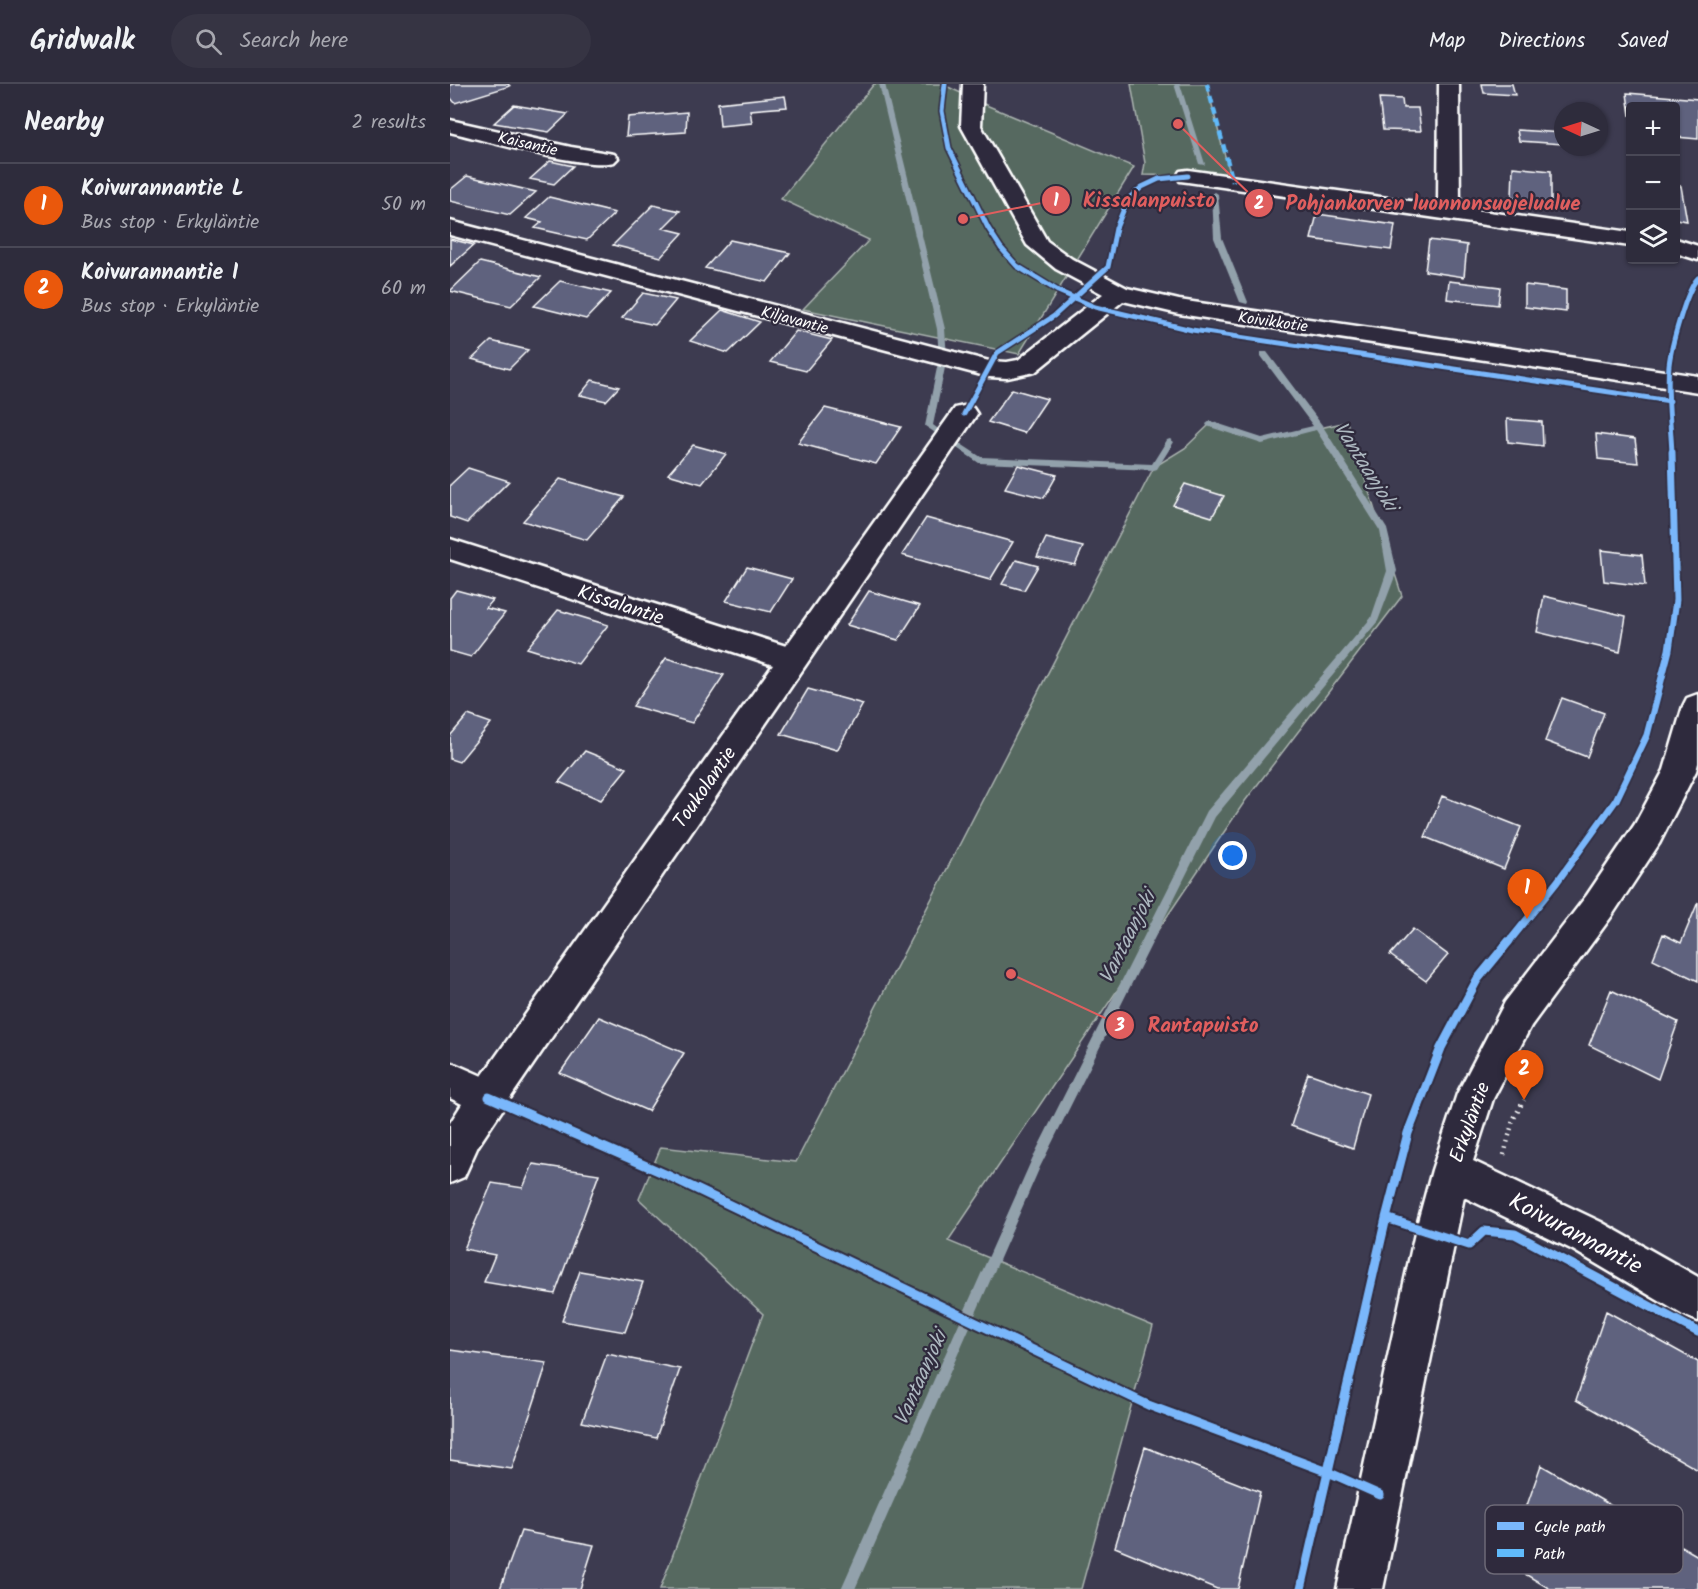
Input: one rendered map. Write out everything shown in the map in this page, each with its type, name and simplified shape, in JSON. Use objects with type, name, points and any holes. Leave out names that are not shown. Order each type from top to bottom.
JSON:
[{"type":"street","name":"Koivikkotie","points":[[973,84],[971,126],[1038,245],[1064,264],[1119,293],[1179,307],[1698,384]]},
{"type":"street","points":[[1449,84],[1449,212]]},
{"type":"street","name":"Kaisantie","points":[[450,126],[571,153],[606,158]]},
{"type":"street","points":[[1188,176],[1626,238]]},
{"type":"street","name":"Kiljavantie","points":[[450,228],[989,369],[1007,370],[1026,366],[1119,293]]},
{"type":"street","points":[[1680,247],[1698,253]]},
{"type":"street","name":"Toukolantie","points":[[450,1164],[465,1133],[489,1097],[964,414]]},
{"type":"street","name":"Kissalantie","points":[[450,549],[793,660]]},
{"type":"street","name":"Erkyläntie","points":[[1360,1589],[1435,1233],[1451,1170],[1476,1094],[1518,1014],[1599,906],[1653,823],[1680,771],[1698,706]]},
{"type":"street","points":[[450,1080],[489,1097]]},
{"type":"street","name":"Koivurannantie","points":[[1451,1170],[1587,1236],[1698,1300]]},
{"type":"green space","points":[[874,84],[942,84],[986,105],[1134,167],[1019,354],[803,309],[869,240],[781,199]]},
{"type":"green space","points":[[1131,84],[1207,84],[1233,182],[1188,176],[1143,175],[1145,163]]},
{"type":"green space","points":[[1347,422],[1402,596],[1245,801],[948,1241],[1153,1326],[1081,1589],[660,1589],[763,1314],[639,1199],[661,1147],[796,1162],[1154,467],[1185,448],[1210,424],[1262,441]]},
{"type":"building","points":[[508,84],[510,86],[455,103],[450,97],[450,85]]},
{"type":"building","points":[[1482,84],[1512,84],[1515,95],[1484,93]]},
{"type":"building","points":[[1627,93],[1698,99],[1698,139],[1680,137],[1680,102],[1628,102]]},
{"type":"building","points":[[785,96],[787,107],[750,110],[752,123],[720,126],[718,103]]},
{"type":"building","points":[[1379,98],[1402,99],[1403,108],[1418,108],[1421,131],[1383,130]]},
{"type":"building","points":[[514,105],[568,114],[549,132],[494,123]]},
{"type":"building","points":[[687,112],[686,132],[626,136],[628,117]]},
{"type":"building","points":[[1517,130],[1554,132],[1554,143],[1519,141]]},
{"type":"building","points":[[550,161],[573,166],[554,184],[530,179]]},
{"type":"building","points":[[1513,167],[1551,171],[1551,203],[1512,198]]},
{"type":"building","points":[[467,176],[536,192],[510,215],[450,201],[450,190]]},
{"type":"building","points":[[1680,186],[1681,186],[1687,221],[1680,220]]},
{"type":"building","points":[[549,197],[615,213],[587,240],[535,228],[542,222],[526,218]]},
{"type":"building","points":[[653,205],[680,211],[663,228],[683,233],[661,257],[613,245]]},
{"type":"building","points":[[1317,214],[1395,225],[1391,250],[1311,239]]},
{"type":"building","points":[[450,239],[474,245],[450,266]]},
{"type":"building","points":[[730,240],[790,253],[767,282],[705,268]]},
{"type":"building","points":[[1429,240],[1467,245],[1464,277],[1425,271]]},
{"type":"building","points":[[480,262],[541,277],[511,306],[450,291]]},
{"type":"building","points":[[560,281],[611,293],[586,319],[534,306]]},
{"type":"building","points":[[1449,281],[1500,287],[1498,305],[1447,299]]},
{"type":"building","points":[[1525,285],[1566,290],[1566,312],[1525,307]]},
{"type":"building","points":[[643,293],[676,300],[655,325],[622,318]]},
{"type":"building","points":[[722,310],[760,322],[728,353],[690,341]]},
{"type":"building","points":[[796,331],[832,340],[806,371],[770,362]]},
{"type":"building","points":[[491,341],[528,350],[509,369],[472,359]]},
{"type":"building","points":[[592,380],[619,387],[606,401],[580,395]]},
{"type":"building","points":[[1012,389],[1047,399],[1024,433],[988,422]]},
{"type":"building","points":[[825,408],[901,427],[876,464],[798,443]]},
{"type":"building","points":[[1507,419],[1542,422],[1543,446],[1508,442]]},
{"type":"building","points":[[1596,434],[1635,439],[1638,463],[1598,459]]},
{"type":"building","points":[[693,445],[726,454],[702,484],[668,474]]},
{"type":"building","points":[[1018,465],[1057,475],[1044,498],[1005,488]]},
{"type":"building","points":[[468,468],[509,481],[467,523],[450,517],[450,485]]},
{"type":"building","points":[[560,479],[624,497],[587,540],[523,521]]},
{"type":"building","points":[[1185,484],[1224,496],[1212,517],[1173,505]]},
{"type":"building","points":[[926,518],[1013,542],[990,580],[902,555]]},
{"type":"building","points":[[1046,538],[1083,547],[1075,565],[1037,557]]},
{"type":"building","points":[[1601,550],[1642,555],[1645,586],[1604,581]]},
{"type":"building","points":[[1016,560],[1038,566],[1024,590],[1002,584]]},
{"type":"building","points":[[747,567],[792,579],[771,612],[726,601]]},
{"type":"building","points":[[456,590],[493,600],[486,608],[505,613],[471,657],[450,651],[450,598]]},
{"type":"building","points":[[869,591],[920,606],[898,640],[847,625]]},
{"type":"building","points":[[1544,596],[1626,616],[1620,652],[1537,632]]},
{"type":"building","points":[[558,610],[608,625],[578,664],[527,648]]},
{"type":"building","points":[[666,658],[724,675],[692,723],[633,706]]},
{"type":"building","points":[[808,689],[863,704],[837,750],[781,734]]},
{"type":"building","points":[[1562,698],[1604,713],[1587,757],[1545,741]]},
{"type":"building","points":[[468,715],[491,723],[459,762],[450,759],[450,736]]},
{"type":"building","points":[[585,751],[627,768],[601,800],[559,782]]},
{"type":"building","points":[[1442,796],[1521,827],[1504,869],[1425,837]]},
{"type":"building","points":[[1698,902],[1698,981],[1653,959],[1663,934],[1681,943]]},
{"type":"building","points":[[1413,929],[1448,955],[1426,981],[1390,955]]},
{"type":"building","points":[[1611,990],[1678,1022],[1658,1079],[1589,1045]]},
{"type":"building","points":[[599,1017],[684,1053],[648,1111],[560,1073]]},
{"type":"building","points":[[1308,1073],[1368,1094],[1353,1148],[1291,1126]]},
{"type":"building","points":[[533,1164],[599,1174],[555,1294],[484,1282],[495,1255],[464,1249],[492,1183],[523,1188]]},
{"type":"building","points":[[580,1271],[643,1282],[625,1332],[562,1321]]},
{"type":"building","points":[[1606,1311],[1698,1362],[1698,1470],[1576,1400]]},
{"type":"building","points":[[450,1350],[547,1363],[512,1469],[450,1460]]},
{"type":"building","points":[[607,1354],[680,1369],[656,1438],[582,1422]]},
{"type":"building","points":[[1145,1447],[1260,1492],[1238,1589],[1217,1589],[1115,1547]]},
{"type":"building","points":[[1541,1465],[1610,1505],[1527,1505]]},
{"type":"building","points":[[521,1531],[594,1545],[580,1589],[500,1589]]},
{"type":"building","points":[[1683,1547],[1698,1556],[1698,1589],[1550,1589],[1525,1574],[1683,1574]]},
{"type":"waterway","points":[[882,84],[941,329],[943,358],[929,426],[937,431]]},
{"type":"waterway","name":"Vantaanjoki","points":[[1177,84],[1202,164]]},
{"type":"waterway","name":"Vantaanjoki","points":[[1215,194],[1218,238],[1244,302]]},
{"type":"waterway","name":"Vantaanjoki","points":[[1264,354],[1318,427]]},
{"type":"waterway","points":[[1210,424],[1262,441],[1318,427]]},
{"type":"waterway","name":"Vantaanjoki","points":[[848,1589],[1036,1163],[1211,814],[1375,619],[1392,571],[1384,531],[1318,427]]},
{"type":"waterway","points":[[958,446],[979,460],[1154,467],[1170,442]]},
{"type":"marked path","points":[[1207,84],[1233,182]]},
{"type":"cycle path","points":[[945,84],[942,98],[945,136],[960,172],[994,238],[1017,266],[1076,300],[1114,313],[1192,330],[1670,401]]},
{"type":"cycle path","points":[[964,414],[997,353],[1054,316],[1108,267],[1116,228],[1128,199],[1142,187],[1159,179],[1188,176]]},
{"type":"cycle path","points":[[1301,1589],[1386,1218],[1408,1133],[1441,1048],[1477,980],[1557,882],[1616,800],[1647,735],[1669,650],[1676,600],[1669,365],[1681,316],[1692,284],[1698,278]]},
{"type":"cycle path","points":[[489,1097],[665,1174],[1148,1405],[1328,1472],[1380,1495]]},
{"type":"cycle path","points":[[1386,1218],[1469,1245],[1484,1231],[1515,1234],[1698,1332]]},
{"type":"place","name":"Pohjankorven luonnonsuojelualue","points":[[1178,124]]},
{"type":"place","name":"Kissalanpuisto","points":[[963,219]]},
{"type":"place","name":"Koivurannantie L","points":[[1527,919]]},
{"type":"place","name":"Rantapuisto","points":[[1011,974]]},
{"type":"place","name":"Koivurannantie I","points":[[1524,1100]]}]
